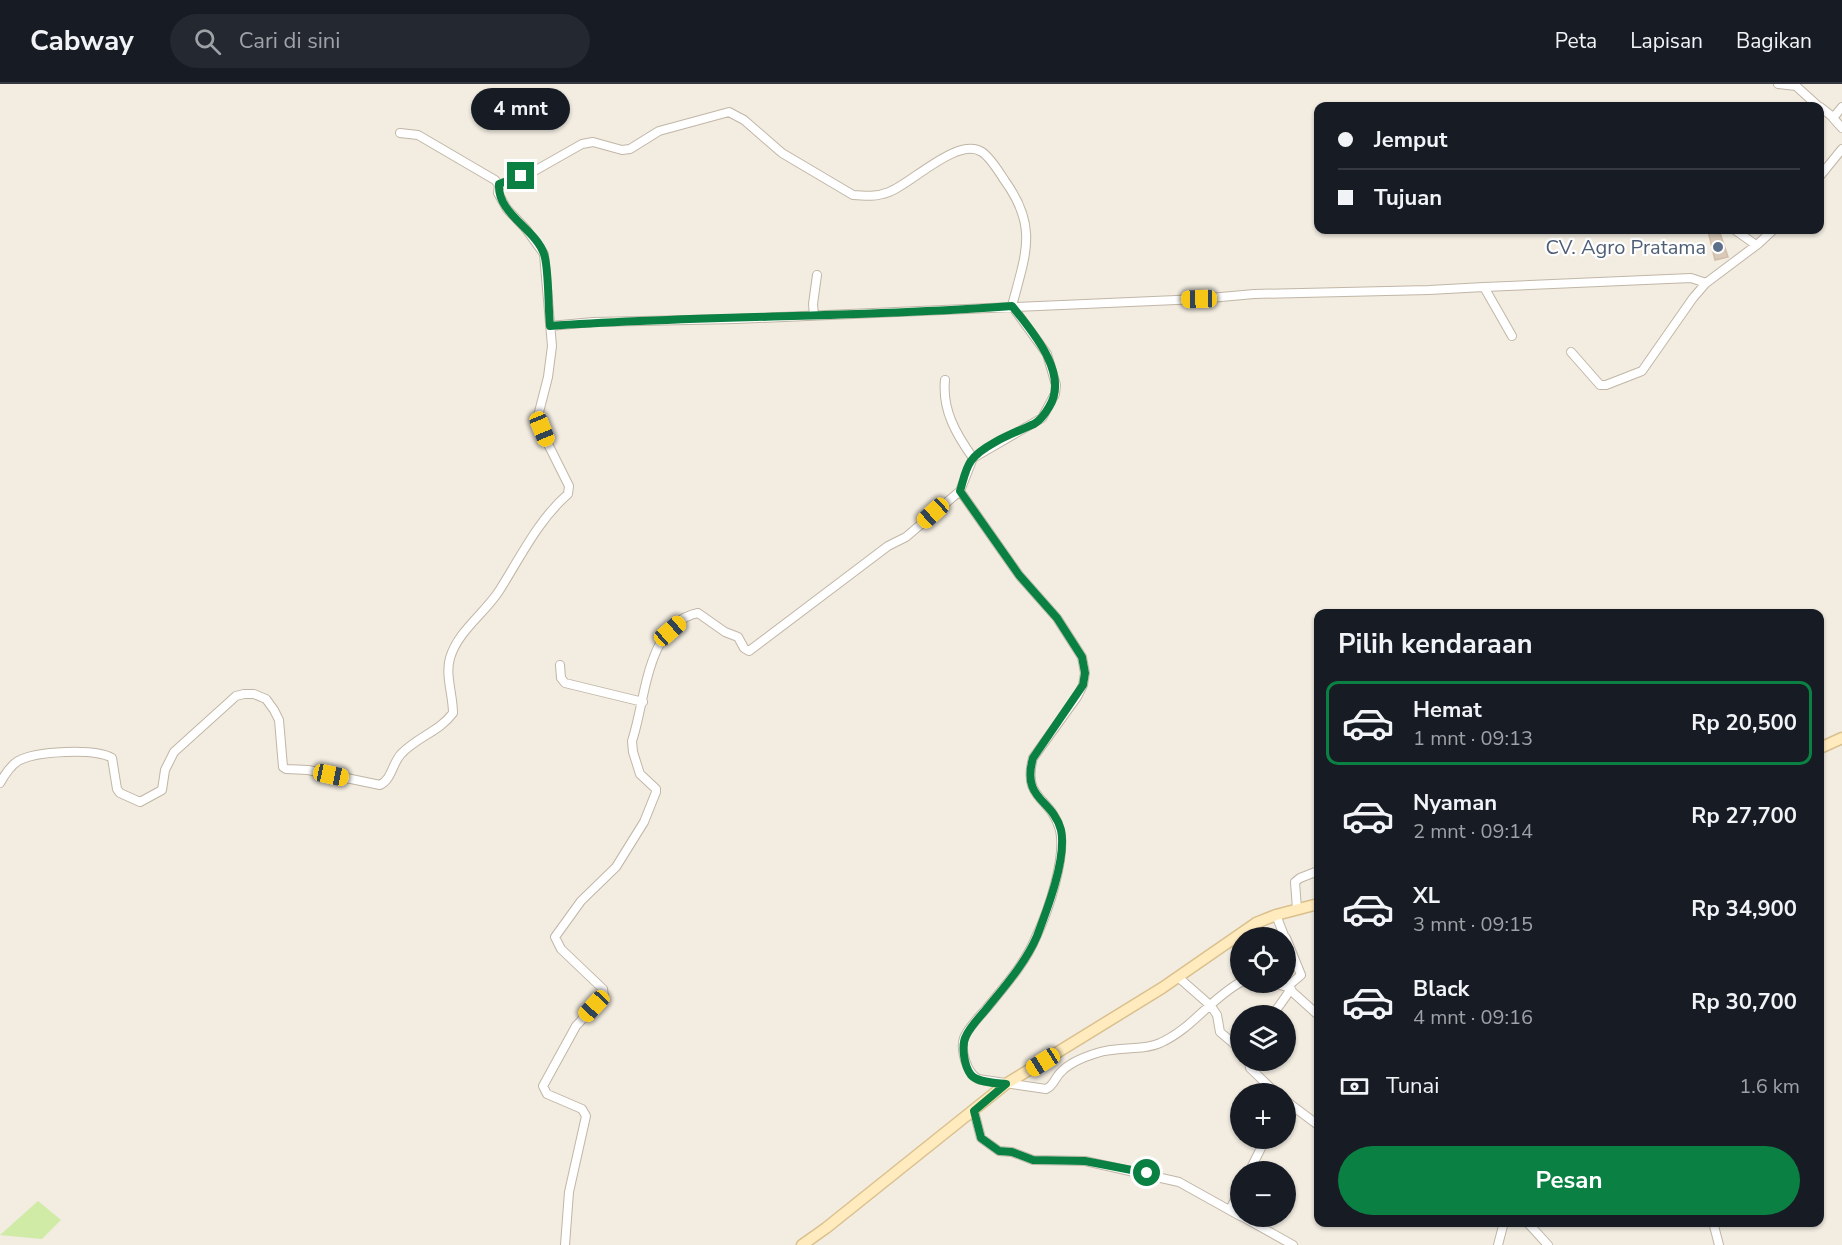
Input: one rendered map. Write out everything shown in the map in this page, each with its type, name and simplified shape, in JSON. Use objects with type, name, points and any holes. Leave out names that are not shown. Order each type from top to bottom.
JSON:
[{"type":"street","points":[[1778,84],[1796,86],[1814,102]]},
{"type":"street","points":[[1833,117],[1842,106]]},
{"type":"street","points":[[1824,111],[1842,128]]},
{"type":"street","points":[[499,184],[529,174],[582,144],[593,142],[622,150],[630,149],[658,131],[729,112],[744,120],[782,153],[853,195],[886,194],[946,156],[968,150],[978,150],[988,158],[1017,197],[1025,220],[1025,254],[1012,306]]},
{"type":"street","points":[[400,133],[418,135],[439,149],[452,153],[484,172],[499,184]]},
{"type":"street","points":[[1824,171],[1842,149]]},
{"type":"street","points":[[0,783],[11,767],[20,760],[50,753],[92,752],[112,758],[117,789],[120,793],[140,802],[162,790],[165,770],[174,752],[236,696],[254,694],[266,699],[279,720],[283,767],[309,770],[376,785],[384,784],[399,756],[416,740],[434,730],[453,713],[448,677],[450,659],[456,646],[498,592],[537,530],[568,494],[569,486],[548,444],[538,416],[548,377],[552,346],[544,254],[526,229],[507,209],[498,193],[499,184]]},
{"type":"street","points":[[1741,234],[1756,245]]},
{"type":"street","points":[[1571,352],[1600,385],[1637,374],[1645,368],[1687,306],[1706,283],[1768,234]]},
{"type":"street","points":[[814,315],[813,304],[817,275]]},
{"type":"street","points":[[550,326],[594,322],[1199,299],[1254,294],[1430,290],[1691,278],[1706,283]]},
{"type":"street","points":[[1484,287],[1512,336]]},
{"type":"street","points":[[565,1245],[569,1192],[586,1116],[582,1109],[547,1094],[543,1086],[576,1026],[604,996],[603,989],[561,949],[555,937],[581,901],[616,867],[648,814],[656,789],[640,774],[632,747],[653,658],[659,644],[685,619],[698,614],[705,616],[725,632],[738,637],[744,648],[749,651],[888,546],[906,537],[960,491],[973,458],[1042,418],[1055,394],[1056,385],[1047,354],[1012,306]]},
{"type":"street","points":[[945,380],[944,395],[948,415],[954,429],[973,458]]},
{"type":"street","points":[[960,491],[1019,575],[1071,636],[1082,657],[1085,673],[1083,685],[1077,697],[1033,758],[1030,770],[1033,790],[1056,819],[1062,838],[1062,850],[1037,936],[1023,960],[964,1038],[965,1058],[972,1075],[978,1079],[1046,1089],[1051,1087],[1058,1075],[1072,1063],[1099,1052],[1160,1044],[1182,1030],[1230,989]]},
{"type":"street","points":[[560,665],[561,678],[565,683],[643,702]]},
{"type":"street","points":[[1824,746],[1842,738]]},
{"type":"street","points":[[1297,909],[1295,882],[1314,873]]},
{"type":"street","points":[[802,1245],[1006,1084],[1178,977],[1256,923],[1314,905]]},
{"type":"street","points":[[1276,915],[1281,927]]},
{"type":"street","points":[[1296,963],[1301,975],[1296,980]]},
{"type":"street","points":[[1178,977],[1211,1006],[1217,1015],[1220,1032],[1230,1040]]},
{"type":"street","points":[[1294,993],[1314,1012]]},
{"type":"street","points":[[1253,1071],[1266,1083]]},
{"type":"street","points":[[1296,1108],[1314,1122]]},
{"type":"street","points":[[974,1111],[981,1138],[999,1151],[1012,1152],[1033,1160],[1085,1161],[1147,1173],[1184,1184],[1230,1210]]},
{"type":"street","points":[[1261,1227],[1293,1245]]},
{"type":"street","points":[[1498,1245],[1503,1227]]},
{"type":"street","points":[[1532,1227],[1548,1245]]},
{"type":"street","points":[[1714,1227],[1719,1245]]},
{"type":"green space","points":[[38,1201],[61,1220],[42,1239],[0,1235]]},
{"type":"building","name":"CV. Agro Pratama","points":[[1709,234],[1720,234],[1728,257],[1715,260]]},
{"type":"place","name":"CV. Agro Pratama","points":[[1718,247]]},
{"type":"route","points":[[521,176],[499,184],[498,193],[507,209],[526,229],[544,254],[550,326],[594,322],[968,310],[1012,306],[1045,349],[1056,385],[1050,407],[1036,423],[1015,432],[973,458],[960,491],[963,499],[1019,575],[1071,636],[1082,657],[1085,673],[1083,685],[1077,697],[1033,758],[1030,770],[1033,790],[1056,819],[1062,838],[1062,850],[1037,936],[1023,960],[968,1032],[963,1044],[965,1058],[972,1075],[989,1082],[1006,1084],[974,1111],[981,1138],[993,1148],[1000,1152],[1012,1152],[1033,1160],[1085,1161],[1147,1173]]}]
